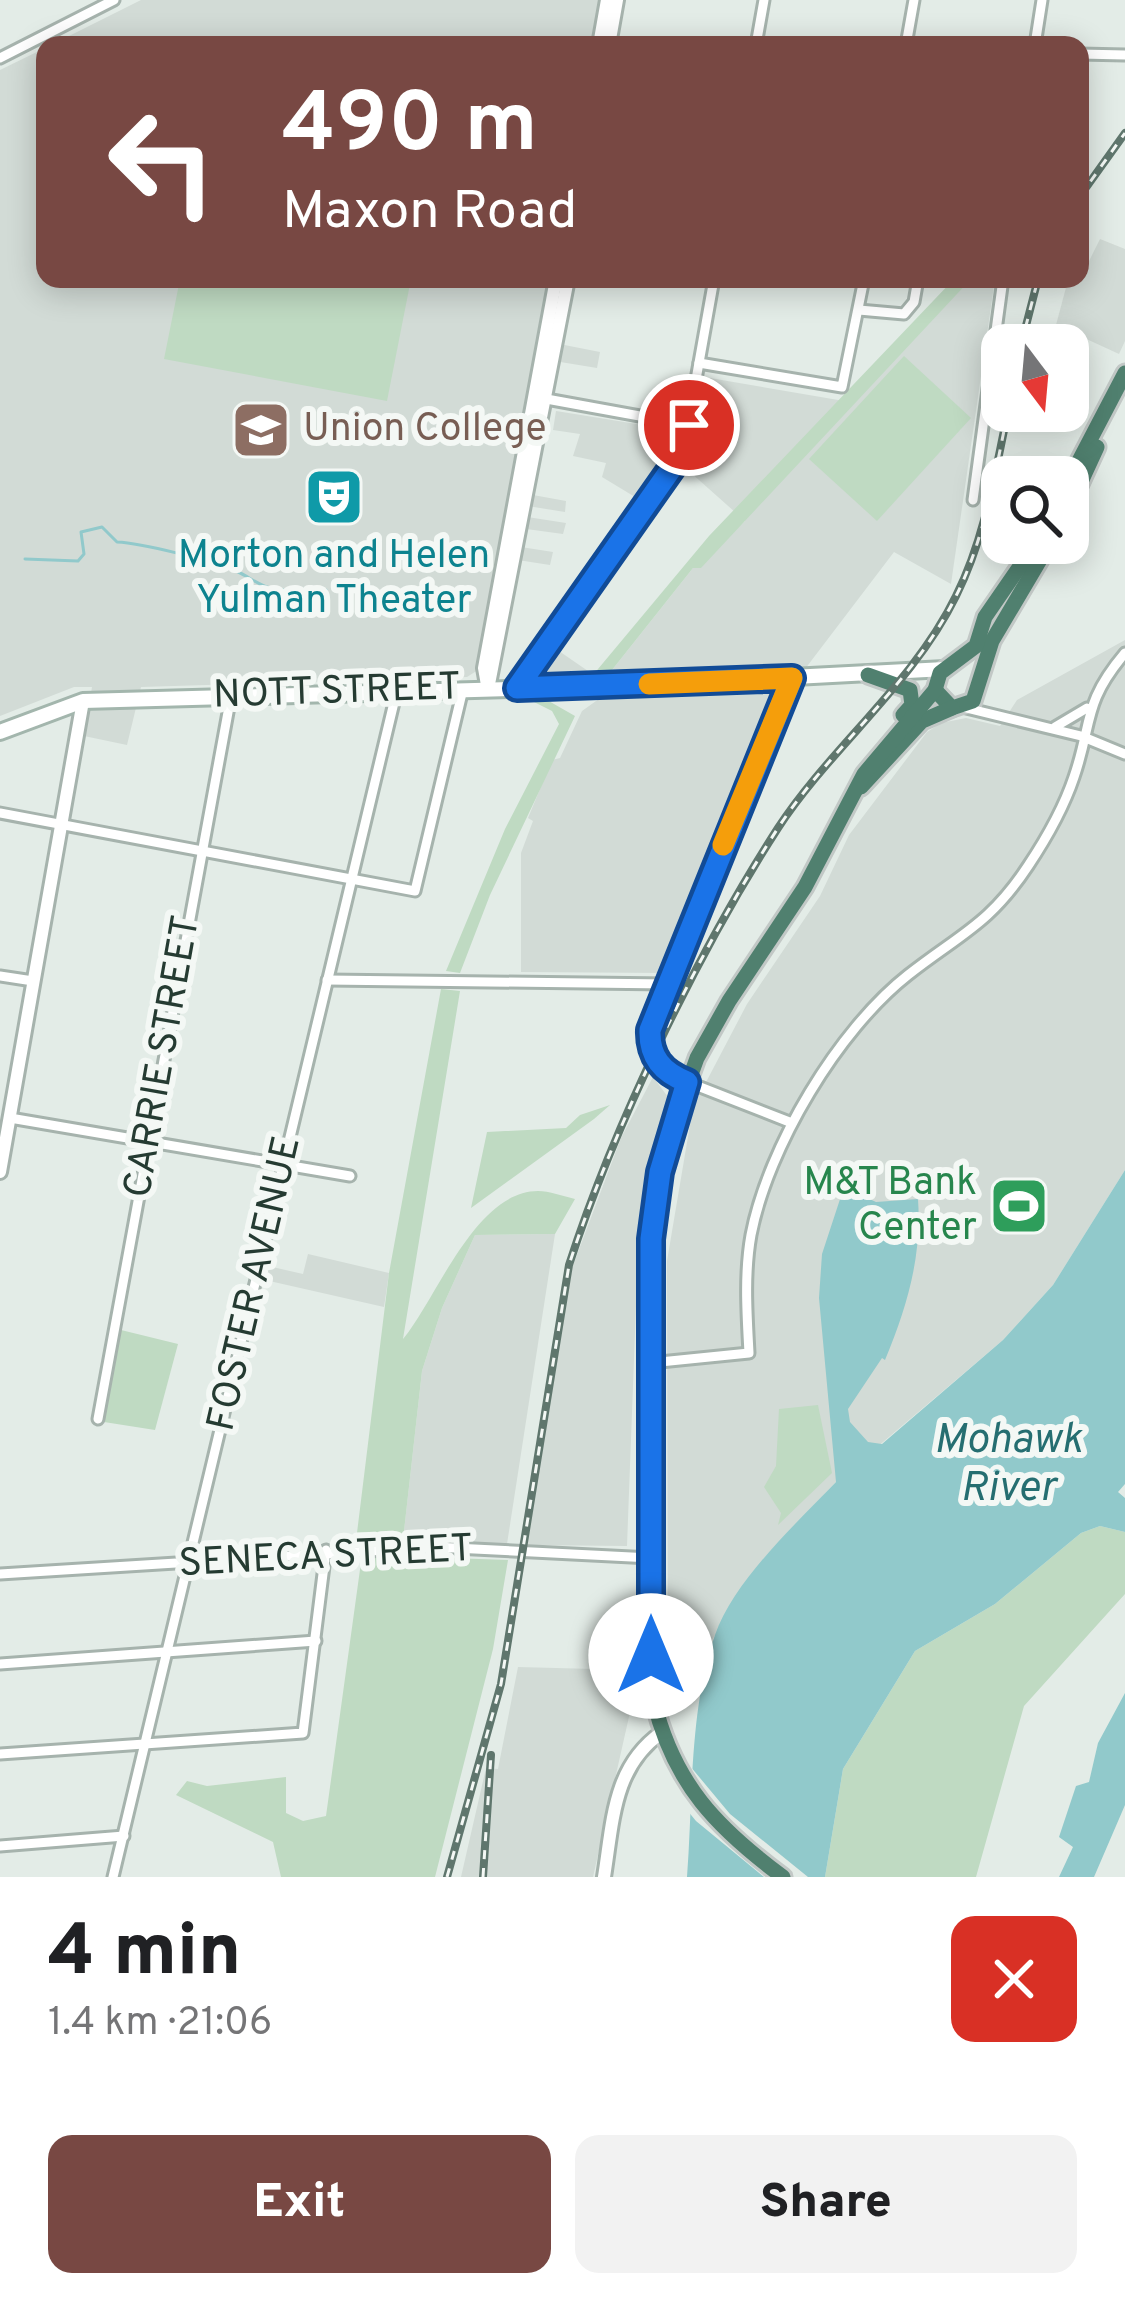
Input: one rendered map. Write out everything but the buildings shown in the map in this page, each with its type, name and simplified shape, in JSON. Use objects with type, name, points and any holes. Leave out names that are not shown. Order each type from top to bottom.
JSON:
[{"type":"highway","points":[[1083,456],[1125,374]]},
{"type":"highway","points":[[1089,464],[1102,435],[1101,426]]},
{"type":"highway","points":[[783,1877],[699,1806],[663,1738],[651,1671],[650,1363],[655,1201],[687,1082],[729,1001],[806,887],[876,756],[948,667],[976,646],[985,616],[1021,564]]},
{"type":"highway","points":[[859,788],[922,721],[957,708],[977,692],[992,640],[1037,564]]},
{"type":"highway","points":[[948,667],[972,673],[977,692]]},
{"type":"highway","points":[[868,675],[910,690],[912,705],[898,722],[899,731]]},
{"type":"highway","points":[[934,688],[957,708]]},
{"type":"main road","name":"NOTT STREET","points":[[0,732],[83,701],[896,674],[948,667]]},
{"type":"main road","name":"NOTT STREET","points":[[896,674],[934,688]]},
{"type":"street","points":[[43,36],[114,0]]},
{"type":"street","points":[[601,36],[608,0]]},
{"type":"street","points":[[611,36],[617,0]]},
{"type":"street","points":[[758,36],[764,0]]},
{"type":"street","points":[[908,36],[914,0]]},
{"type":"street","points":[[1036,36],[1042,0]]},
{"type":"street","points":[[0,58],[36,40]]},
{"type":"street","points":[[1089,54],[1125,55]]},
{"type":"street","points":[[541,398],[555,288]]},
{"type":"street","points":[[488,689],[484,668],[566,288]]},
{"type":"street","points":[[517,688],[683,452],[713,288]]},
{"type":"street","points":[[699,363],[842,387],[863,288]]},
{"type":"street","points":[[859,310],[908,312],[915,288]]},
{"type":"street","points":[[973,500],[1002,288]]},
{"type":"street","points":[[541,398],[689,425]]},
{"type":"street","points":[[1050,728],[1075,720],[1093,702],[1125,653]]},
{"type":"street","points":[[792,678],[668,984],[650,1046],[659,1066],[687,1082],[792,1123]]},
{"type":"street","points":[[0,813],[415,891],[463,689]]},
{"type":"street","name":"FOSTER AVENUE","points":[[112,1877],[397,690]]},
{"type":"street","points":[[977,692],[996,714]]},
{"type":"street","name":"CARRIE STREET","points":[[98,1419],[231,695]]},
{"type":"street","points":[[0,1172],[83,701]]},
{"type":"street","points":[[650,1363],[749,1354],[752,1233],[792,1123],[837,1050],[873,1006],[982,924],[1025,870],[1078,763],[1093,702]]},
{"type":"street","points":[[957,708],[1081,736],[1125,754]]},
{"type":"street","points":[[1050,728],[1065,737],[1078,763]]},
{"type":"street","points":[[0,976],[33,981]]},
{"type":"street","points":[[327,980],[668,984]]},
{"type":"street","points":[[10,1118],[350,1176]]},
{"type":"street","name":"SENECA STREET","points":[[0,1574],[434,1546],[651,1558]]},
{"type":"street","points":[[0,1754],[303,1733],[326,1550]]},
{"type":"street","points":[[0,1664],[316,1641]]},
{"type":"street","points":[[604,1877],[622,1777],[640,1748],[663,1738]]},
{"type":"street","points":[[0,1846],[124,1836]]},
{"type":"shaded area","points":[[141,0],[601,0],[595,36],[69,36]]},
{"type":"shaded area","name":"Union College","points":[[36,52],[36,288],[548,288],[539,340],[600,352],[597,368],[536,358],[511,491],[566,501],[565,512],[509,503],[508,514],[566,523],[563,534],[505,526],[502,544],[553,552],[550,565],[499,557],[478,670],[467,677],[141,687],[127,745],[84,736],[92,687],[74,687],[0,716],[0,70]]},
{"type":"shaded area","points":[[1100,239],[1125,249],[1125,341],[1119,354],[1089,340],[1089,324],[1056,324],[1066,288],[1089,288],[1089,261]]},
{"type":"shaded area","name":"Union College","points":[[962,288],[994,288],[989,324],[981,324],[981,376],[951,584],[894,552],[805,669],[540,677],[556,649],[588,671],[612,670],[693,568],[745,521],[672,456],[640,500],[602,477],[606,463],[573,456],[580,434],[553,430],[556,411],[699,434],[710,378],[850,402]]},
{"type":"shaded area","points":[[1125,640],[1125,1170],[1053,1285],[1003,1340],[836,1482],[764,1558],[691,1673],[668,1682],[667,1261],[693,1107],[747,1004],[820,896],[849,835],[927,732],[941,723],[966,718],[1000,726],[1017,700]]},
{"type":"shaded area","points":[[774,691],[764,736],[667,973],[521,972],[521,853],[533,821],[528,818],[552,760],[560,758],[582,711],[603,696]]},
{"type":"shaded area","points":[[653,1077],[668,1097],[649,1160],[639,1226],[627,1546],[527,1545],[572,1268],[621,1138]]},
{"type":"shaded area","points":[[555,1234],[507,1544],[403,1540],[422,1371],[442,1308],[475,1235]]},
{"type":"shaded area","points":[[308,1254],[389,1273],[384,1307],[265,1280],[268,1266],[303,1274]]},
{"type":"shaded area","points":[[518,1667],[632,1670],[635,1690],[593,1877],[461,1877],[486,1768],[498,1769]]},
{"type":"green space","points":[[178,288],[409,288],[387,401],[164,359]]},
{"type":"green space","points":[[945,288],[963,288],[701,568],[693,568],[612,670],[593,675],[709,536]]},
{"type":"green space","points":[[904,356],[971,418],[877,521],[809,459]]},
{"type":"green space","points":[[540,696],[575,716],[490,895],[460,973],[446,971],[505,829],[559,724],[552,711],[532,701]]},
{"type":"green space","points":[[441,989],[460,991],[403,1339],[459,1250],[495,1209],[515,1196],[538,1191],[575,1199],[555,1234],[475,1235],[442,1308],[422,1371],[403,1540],[356,1541],[389,1273]]},
{"type":"green space","points":[[610,1105],[471,1208],[487,1132],[566,1128],[580,1115]]},
{"type":"green space","points":[[121,1330],[178,1344],[155,1430],[104,1422]]},
{"type":"green space","points":[[818,1405],[832,1473],[778,1525],[781,1513],[764,1487],[776,1466],[779,1409]]},
{"type":"green space","points":[[1100,1526],[1125,1532],[1125,1594],[1024,1706],[976,1877],[825,1877],[843,1769],[915,1651],[995,1604],[1081,1533]]},
{"type":"green space","points":[[362,1555],[508,1560],[493,1649],[435,1877],[281,1877],[273,1842],[176,1795],[187,1781],[207,1786],[286,1777],[286,1813],[303,1821],[326,1816]]},
{"type":"water","name":"Mohawk River","points":[[1125,1170],[1125,1484],[1118,1492],[1125,1498],[1125,1532],[1100,1526],[1081,1533],[995,1604],[915,1651],[843,1769],[825,1877],[687,1877],[696,1724],[715,1635],[751,1573],[836,1482],[819,1298],[822,1254],[844,1187],[876,1202],[918,1199],[915,1261],[900,1321],[885,1360],[848,1409],[850,1422],[868,1442],[882,1444],[1003,1340],[1053,1285]]},
{"type":"water","points":[[1125,1693],[1125,1805],[1094,1877],[1059,1877],[1073,1847],[1059,1837],[1076,1786],[1089,1782],[1098,1743]]},
{"type":"pier","points":[[690,1766],[730,1814],[808,1877],[764,1877],[696,1821],[687,1810]]},
{"type":"waterway","points":[[25,559],[78,561],[84,554],[81,532],[102,527],[117,542],[211,562],[270,588],[326,590]]},
{"type":"railway","points":[[1089,183],[1125,133]]},
{"type":"railway","points":[[1026,324],[1036,288]]},
{"type":"railway","points":[[447,1877],[501,1684],[569,1265],[609,1155],[660,1040],[778,828],[918,658],[956,596],[982,528],[1004,432]]},
{"type":"railway","points":[[483,1877],[491,1755]]},
{"type":"slow traffic","points":[[649,684],[792,678],[723,845]]},
{"type":"place","name":"Union College","points":[[261,430]]},
{"type":"place","name":"Morton and Helen Yulman Theater","points":[[334,497]]},
{"type":"place","name":"M&T Bank Center","points":[[1019,1206]]},
{"type":"route","points":[[651,1656],[651,1239],[660,1172],[687,1082],[659,1066],[650,1046],[650,1030],[792,678],[517,688],[683,452],[689,425]]}]
